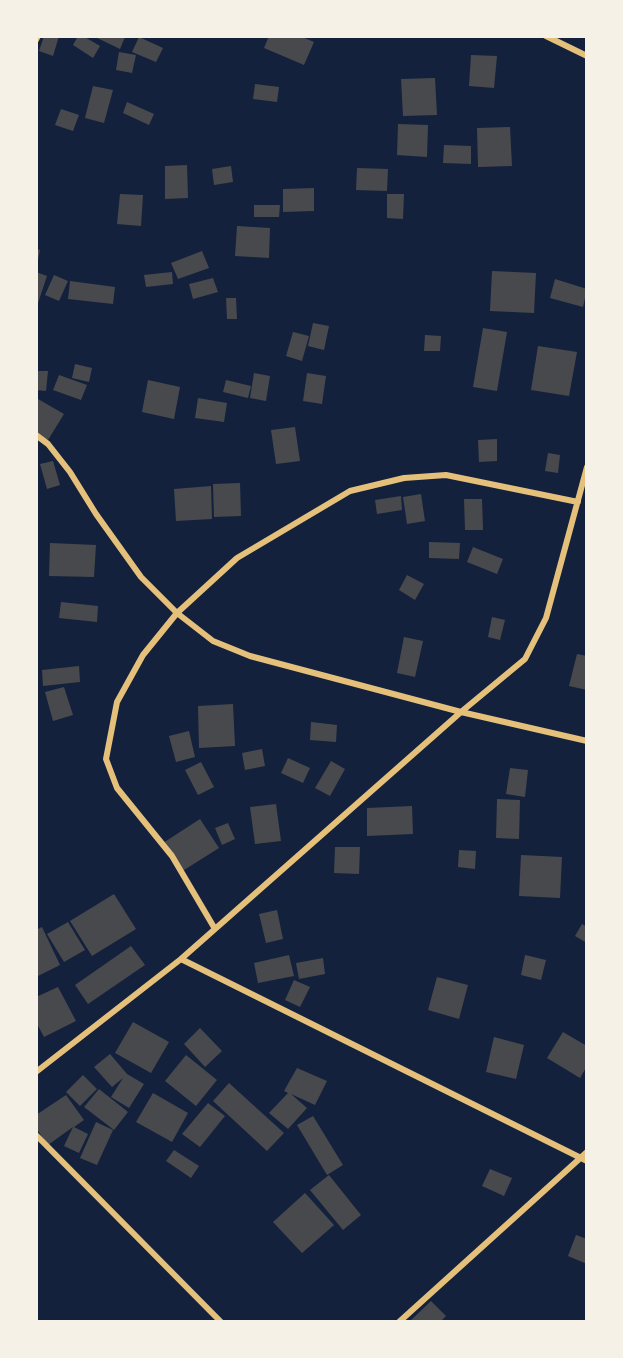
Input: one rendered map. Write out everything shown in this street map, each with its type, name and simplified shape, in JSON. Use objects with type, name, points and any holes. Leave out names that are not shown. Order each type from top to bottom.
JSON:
[{"type":"street","points":[[36,40],[38,36]]},
{"type":"street","points":[[546,36],[587,56]]},
{"type":"street","points":[[36,435],[48,444],[70,472],[96,514],[141,577],[177,614],[213,640],[250,656],[461,712],[587,741]]},
{"type":"street","points":[[36,1072],[181,959],[461,712],[525,659],[546,618],[587,467]]},
{"type":"street","points":[[215,929],[172,856],[117,788],[106,759],[117,702],[143,655],[177,614],[237,558],[350,491],[404,478],[446,475],[578,502]]},
{"type":"street","points":[[181,959],[585,1157],[399,1322]]},
{"type":"street","points":[[36,1136],[221,1322]]},
{"type":"building","points":[[44,36],[59,36],[53,56],[39,51]]},
{"type":"building","points":[[78,36],[83,36],[100,46],[93,58],[73,45]]},
{"type":"building","points":[[93,36],[124,36],[125,37],[120,49]]},
{"type":"building","points":[[269,36],[300,36],[314,42],[304,65],[264,48]]},
{"type":"building","points":[[139,37],[163,48],[156,62],[132,52]]},
{"type":"building","points":[[119,52],[136,55],[132,73],[116,70]]},
{"type":"building","points":[[471,55],[497,56],[494,88],[469,86]]},
{"type":"building","points":[[435,78],[437,115],[403,116],[401,79]]},
{"type":"building","points":[[255,84],[279,87],[277,102],[253,99]]},
{"type":"building","points":[[93,86],[113,90],[104,123],[85,118]]},
{"type":"building","points":[[127,102],[154,114],[149,125],[123,113]]},
{"type":"building","points":[[61,109],[79,115],[73,131],[55,125]]},
{"type":"building","points":[[398,124],[428,125],[427,157],[397,155]]},
{"type":"building","points":[[510,127],[512,166],[478,167],[477,128]]},
{"type":"building","points":[[444,145],[471,146],[471,164],[443,163]]},
{"type":"building","points":[[187,165],[188,198],[165,199],[165,166]]},
{"type":"building","points":[[231,166],[233,182],[214,185],[212,169]]},
{"type":"building","points":[[357,168],[388,169],[387,191],[356,190]]},
{"type":"building","points":[[314,188],[314,211],[283,212],[283,189]]},
{"type":"building","points":[[120,194],[143,195],[141,226],[117,224]]},
{"type":"building","points":[[387,194],[404,194],[403,219],[387,218]]},
{"type":"building","points":[[254,205],[280,205],[279,217],[254,217]]},
{"type":"building","points":[[237,226],[270,228],[269,258],[235,256]]},
{"type":"building","points":[[36,249],[40,250],[37,265],[36,265]]},
{"type":"building","points":[[202,251],[209,268],[178,279],[171,263]]},
{"type":"building","points":[[492,271],[536,273],[534,313],[490,311]]},
{"type":"building","points":[[36,272],[47,276],[36,309]]},
{"type":"building","points":[[172,272],[173,284],[146,287],[144,275]]},
{"type":"building","points":[[54,275],[68,281],[59,301],[45,295]]},
{"type":"building","points":[[213,278],[218,292],[193,299],[189,284]]},
{"type":"building","points":[[555,279],[587,289],[583,307],[550,298]]},
{"type":"building","points":[[70,281],[115,287],[113,304],[68,299]]},
{"type":"building","points":[[226,298],[236,298],[237,319],[227,319]]},
{"type":"building","points":[[313,323],[329,326],[324,350],[308,346]]},
{"type":"building","points":[[483,328],[507,332],[497,391],[473,387]]},
{"type":"building","points":[[293,332],[309,336],[302,361],[286,356]]},
{"type":"building","points":[[425,335],[441,336],[440,351],[424,351]]},
{"type":"building","points":[[538,346],[577,352],[569,396],[531,390]]},
{"type":"building","points":[[75,364],[92,368],[89,382],[72,378]]},
{"type":"building","points":[[36,371],[48,371],[46,391],[36,390]]},
{"type":"building","points":[[254,373],[270,376],[266,401],[250,398]]},
{"type":"building","points":[[307,373],[326,376],[322,404],[303,401]]},
{"type":"building","points":[[59,375],[87,385],[81,400],[53,390]]},
{"type":"building","points":[[148,380],[180,387],[174,419],[142,412]]},
{"type":"building","points":[[226,380],[251,386],[248,398],[223,392]]},
{"type":"building","points":[[198,398],[227,403],[224,422],[195,418]]},
{"type":"building","points":[[38,399],[64,414],[48,440],[36,434]]},
{"type":"building","points":[[295,427],[300,461],[276,464],[271,430]]},
{"type":"building","points":[[497,439],[497,461],[479,462],[478,440]]},
{"type":"building","points":[[548,453],[560,455],[558,473],[545,471]]},
{"type":"building","points":[[53,461],[60,485],[47,489],[40,464]]},
{"type":"building","points":[[240,483],[241,516],[214,517],[213,484]]},
{"type":"building","points":[[211,486],[212,519],[176,521],[174,489]]},
{"type":"building","points":[[421,494],[425,521],[407,524],[403,497]]},
{"type":"building","points":[[401,496],[402,510],[377,514],[375,500]]},
{"type":"building","points":[[464,499],[482,499],[483,530],[465,530]]},
{"type":"building","points":[[429,542],[460,543],[459,559],[429,558]]},
{"type":"building","points":[[50,543],[96,545],[94,577],[49,576]]},
{"type":"building","points":[[473,547],[503,559],[497,574],[467,562]]},
{"type":"building","points":[[407,575],[424,584],[415,600],[399,590]]},
{"type":"building","points":[[61,602],[98,606],[97,622],[59,618]]},
{"type":"building","points":[[492,617],[505,620],[500,640],[488,637]]},
{"type":"building","points":[[404,637],[423,641],[415,677],[397,673]]},
{"type":"building","points":[[577,654],[587,656],[587,690],[569,686]]},
{"type":"building","points":[[79,666],[80,682],[43,686],[42,670]]},
{"type":"building","points":[[64,687],[73,715],[53,721],[45,692]]},
{"type":"building","points":[[233,704],[235,746],[199,748],[198,706]]},
{"type":"building","points":[[311,722],[337,725],[336,742],[310,740]]},
{"type":"building","points":[[189,731],[195,757],[176,762],[169,736]]},
{"type":"building","points":[[262,749],[265,766],[245,770],[242,753]]},
{"type":"building","points":[[288,758],[310,768],[303,783],[281,773]]},
{"type":"building","points":[[331,761],[345,769],[330,796],[315,788]]},
{"type":"building","points":[[201,762],[214,787],[198,795],[185,770]]},
{"type":"building","points":[[510,768],[528,770],[525,797],[506,794]]},
{"type":"building","points":[[497,799],[520,800],[519,839],[496,838]]},
{"type":"building","points":[[276,804],[281,841],[255,844],[250,807]]},
{"type":"building","points":[[412,806],[413,834],[367,836],[367,808]]},
{"type":"building","points":[[200,819],[219,848],[181,872],[163,843]]},
{"type":"building","points":[[228,823],[235,839],[222,845],[215,828]]},
{"type":"building","points":[[335,847],[360,847],[359,874],[334,873]]},
{"type":"building","points":[[459,850],[476,851],[475,869],[458,867]]},
{"type":"building","points":[[521,855],[562,857],[560,898],[519,896]]},
{"type":"building","points":[[114,894],[136,929],[92,956],[70,921]]},
{"type":"building","points":[[277,910],[283,939],[266,943],[259,914]]},
{"type":"building","points":[[68,922],[85,950],[64,962],[47,934]]},
{"type":"building","points":[[582,924],[587,927],[587,943],[575,936]]},
{"type":"building","points":[[42,927],[60,965],[36,977],[36,930]]},
{"type":"building","points":[[131,946],[145,965],[88,1004],[75,985]]},
{"type":"building","points":[[289,955],[294,976],[258,983],[254,963]]},
{"type":"building","points":[[525,955],[546,960],[541,980],[521,975]]},
{"type":"building","points":[[323,958],[325,974],[299,979],[296,963]]},
{"type":"building","points":[[437,977],[468,985],[459,1019],[428,1010]]},
{"type":"building","points":[[294,980],[310,987],[300,1007],[285,1000]]},
{"type":"building","points":[[58,987],[76,1021],[44,1037],[36,1022],[36,997]]},
{"type":"building","points":[[133,1022],[169,1042],[151,1073],[115,1053]]},
{"type":"building","points":[[200,1028],[222,1051],[205,1067],[184,1044]]},
{"type":"building","points":[[563,1032],[587,1046],[587,1066],[580,1078],[547,1058]]},
{"type":"building","points":[[494,1037],[524,1045],[516,1079],[486,1072]]},
{"type":"building","points":[[110,1054],[127,1074],[144,1084],[129,1108],[111,1097],[123,1078],[112,1087],[94,1067]]},
{"type":"building","points":[[186,1055],[217,1080],[196,1106],[165,1081]]},
{"type":"building","points":[[297,1068],[327,1081],[315,1105],[291,1094],[307,1108],[288,1129],[269,1113],[288,1093],[284,1091]]},
{"type":"building","points":[[83,1075],[97,1089],[80,1106],[66,1092]]},
{"type":"building","points":[[229,1083],[284,1133],[267,1151],[213,1101]]},
{"type":"building","points":[[99,1089],[128,1112],[114,1130],[84,1107]]},
{"type":"building","points":[[153,1093],[188,1113],[172,1142],[136,1122]]},
{"type":"building","points":[[66,1095],[84,1120],[74,1127],[88,1134],[79,1153],[64,1146],[73,1127],[48,1145],[36,1128],[36,1115]]},
{"type":"building","points":[[208,1103],[225,1116],[200,1147],[182,1134]]},
{"type":"building","points":[[313,1116],[343,1165],[327,1175],[297,1125]]},
{"type":"building","points":[[96,1122],[113,1130],[97,1165],[80,1158]]},
{"type":"building","points":[[174,1150],[199,1166],[191,1178],[166,1161]]},
{"type":"building","points":[[490,1169],[512,1178],[504,1196],[482,1186]]},
{"type":"building","points":[[329,1175],[361,1215],[343,1230],[310,1190]]},
{"type":"building","points":[[305,1193],[334,1225],[302,1253],[273,1222]]},
{"type":"building","points":[[576,1235],[587,1239],[587,1264],[568,1256]]},
{"type":"building","points":[[431,1301],[446,1316],[440,1322],[409,1322]]}]
